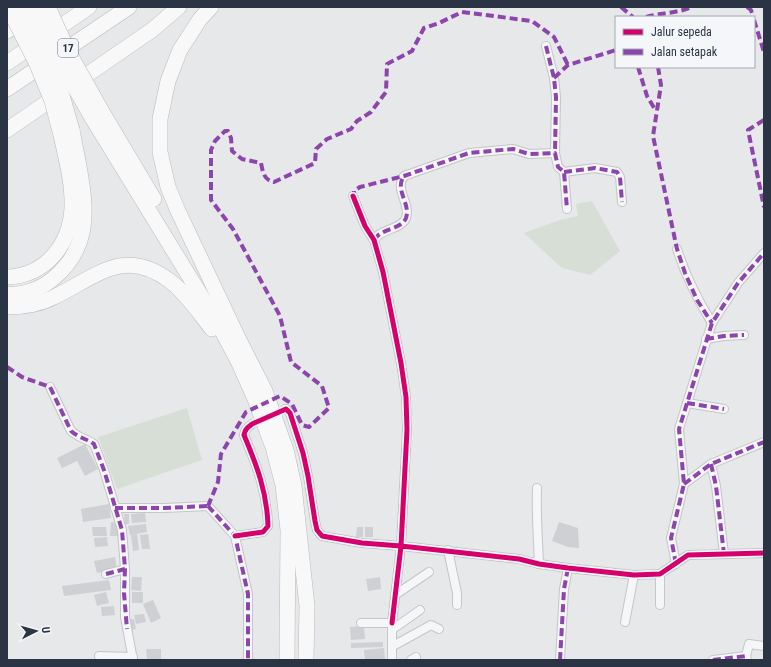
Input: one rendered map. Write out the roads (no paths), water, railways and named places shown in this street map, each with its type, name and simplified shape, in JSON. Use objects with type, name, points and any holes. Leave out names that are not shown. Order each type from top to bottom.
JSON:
[{"type":"highway","points":[[7,294],[28,292],[49,283],[66,267],[78,248],[83,228],[84,208],[81,180],[67,132],[52,102],[35,60],[8,7]]},
{"type":"highway","points":[[7,276],[17,276],[38,270],[54,256],[67,235],[72,208],[67,132],[59,85],[37,37],[21,7]]},
{"type":"highway","points":[[37,7],[59,60],[96,113],[239,340]]},
{"type":"highway","points":[[7,31],[43,7]]},
{"type":"highway","points":[[48,7],[96,113],[219,325],[238,361],[274,447],[283,485],[288,530],[287,660]]},
{"type":"highway","name":"17","points":[[7,62],[89,7]]},
{"type":"highway","name":"17","points":[[7,89],[129,7]]},
{"type":"highway","points":[[7,130],[152,30],[179,7]]},
{"type":"highway","points":[[211,7],[200,19],[180,50],[168,81],[160,119],[160,152],[168,187],[239,340],[265,391],[286,450],[294,486],[307,606],[306,660]]},
{"type":"highway","points":[[7,308],[28,306],[53,298],[106,269],[126,265],[142,267],[156,271],[172,282],[187,298],[238,361]]},
{"type":"street","points":[[546,46],[554,78],[556,97],[555,153],[558,167],[564,172],[567,209]]},
{"type":"street","points":[[374,240],[377,235],[402,224],[406,218],[407,211],[400,186],[404,176],[469,153],[513,150],[530,154],[555,153]]},
{"type":"street","points":[[564,172],[595,168],[618,172],[620,177],[622,202]]},
{"type":"street","points":[[353,196],[365,226],[374,240],[383,272],[406,397],[407,430],[401,546],[392,626],[392,660]]},
{"type":"street","points":[[677,249],[685,273],[697,300],[712,323]]},
{"type":"street","points":[[676,564],[671,538],[684,484],[679,429],[712,323],[738,283],[764,253]]},
{"type":"street","points":[[706,339],[744,335]]},
{"type":"street","points":[[50,387],[71,431],[78,437],[94,444],[104,470],[122,530],[125,569],[125,617],[133,658],[100,656]]},
{"type":"street","points":[[687,403],[724,409]]},
{"type":"street","points":[[285,409],[290,414],[303,454],[315,521],[322,536],[362,543],[448,550],[519,559],[538,564],[634,575],[660,574],[688,555],[764,553]]},
{"type":"street","points":[[235,536],[263,532],[268,526],[268,507],[257,467],[244,435],[247,427],[252,424]]},
{"type":"street","points":[[684,484],[711,464],[764,442]]},
{"type":"street","points":[[711,464],[716,486],[724,554]]},
{"type":"street","points":[[537,488],[536,513],[538,531],[538,564]]},
{"type":"street","points":[[115,508],[208,506],[235,536],[248,594],[248,660]]},
{"type":"street","points":[[448,550],[457,593],[457,605]]},
{"type":"street","points":[[560,660],[564,589],[568,568]]},
{"type":"street","points":[[106,574],[125,569]]},
{"type":"street","points":[[395,595],[429,572]]},
{"type":"street","points":[[660,574],[660,605]]},
{"type":"street","points":[[625,622],[634,575]]},
{"type":"street","points":[[361,623],[392,626],[420,610]]},
{"type":"street","points":[[393,646],[431,625],[439,629]]},
{"type":"street","points":[[713,660],[746,658],[749,644],[764,646]]}]
